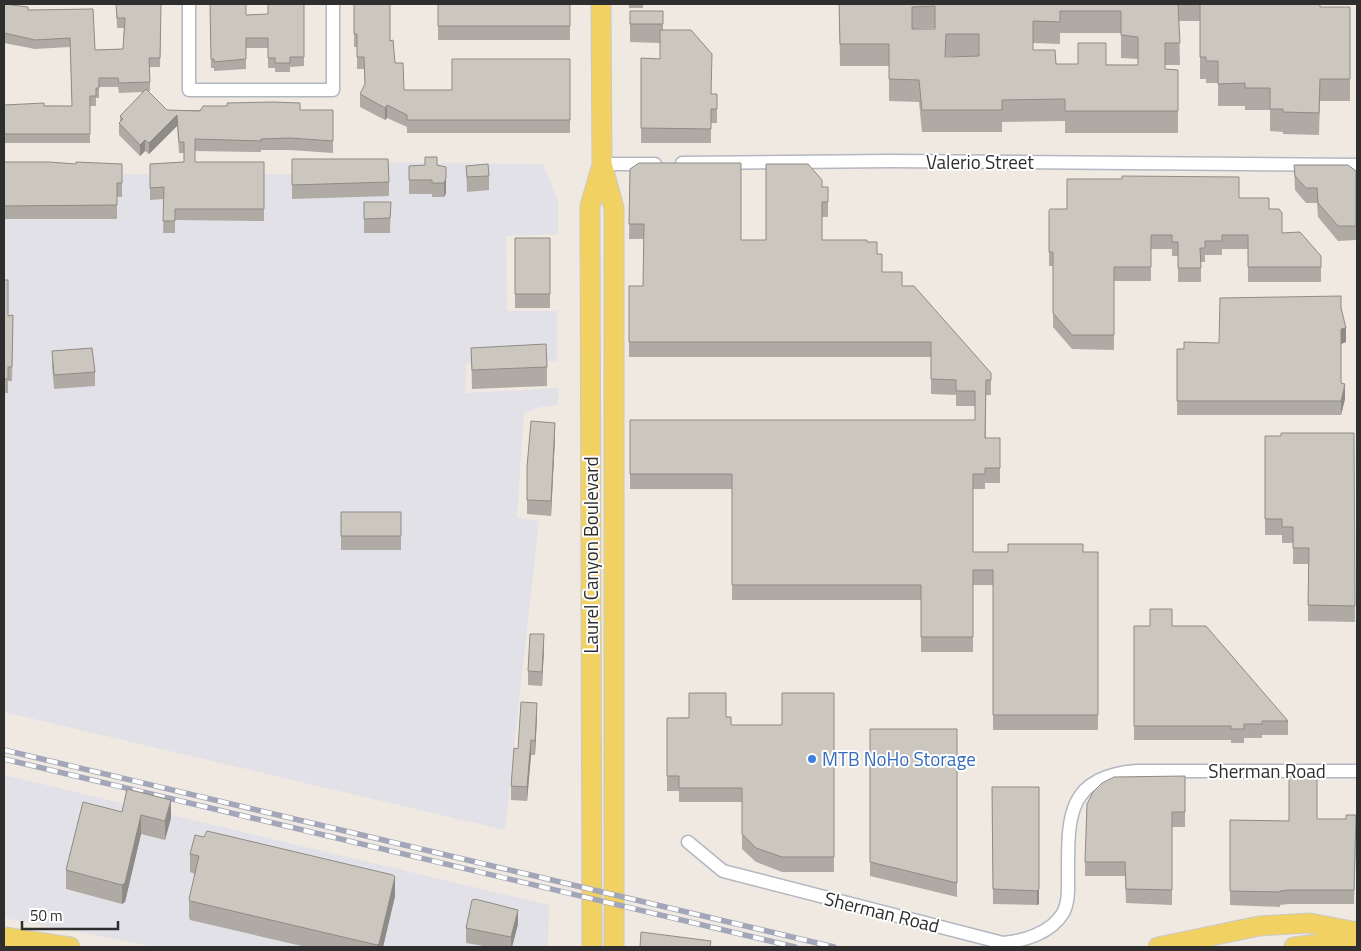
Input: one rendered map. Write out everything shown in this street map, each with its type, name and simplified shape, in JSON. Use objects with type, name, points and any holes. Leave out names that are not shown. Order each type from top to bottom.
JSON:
[{"type":"main road","name":"Laurel Canyon Boulevard","points":[[601,4],[602,164],[614,208],[614,947]]},
{"type":"main road","name":"Laurel Canyon Boulevard","points":[[592,947],[590,206],[602,164]]},
{"type":"main road","points":[[590,502],[613,501]]},
{"type":"main road","points":[[1158,947],[1259,926],[1310,923],[1357,932]]},
{"type":"main road","points":[[4,937],[32,944],[70,947]]},
{"type":"main road","points":[[1294,947],[1357,939]]},
{"type":"street","points":[[189,4],[189,90],[333,90],[333,4]]},
{"type":"street","name":"Valerio Street","points":[[602,164],[901,161],[1357,165]]},
{"type":"street","name":"Sherman Road","points":[[688,842],[723,871],[1003,943],[1010,943],[1035,936],[1050,927],[1062,915],[1068,892],[1070,818],[1076,800],[1088,787],[1105,777],[1117,772],[1137,771],[1357,771]]},
{"type":"shaded area","points":[[364,162],[543,164],[558,201],[558,234],[506,236],[507,311],[557,311],[557,361],[466,364],[465,393],[559,388],[558,405],[541,407],[524,413],[517,518],[539,521],[505,830],[4,712],[4,174],[364,174]]},
{"type":"shaded area","points":[[4,775],[549,905],[548,947],[157,947],[4,918]]},
{"type":"building","points":[[4,4],[28,7],[28,10],[93,9],[95,50],[123,49],[125,18],[117,18],[116,4],[161,4],[160,58],[149,58],[150,82],[119,83],[118,78],[99,78],[99,88],[96,88],[96,96],[90,96],[90,134],[4,134],[4,105],[44,103],[44,106],[72,106],[70,38],[35,40],[4,33]]},
{"type":"building","points":[[210,4],[246,4],[246,15],[268,14],[268,4],[304,4],[304,57],[290,57],[290,63],[275,63],[275,58],[268,58],[268,38],[246,38],[246,59],[214,62],[214,59],[211,59]]},
{"type":"building","points":[[354,4],[390,4],[390,41],[393,40],[395,63],[403,63],[404,90],[452,90],[452,59],[570,59],[570,120],[407,120],[407,115],[387,105],[385,108],[360,94],[365,84],[364,57],[357,57],[357,34],[354,34]]},
{"type":"building","points":[[438,4],[570,4],[570,26],[438,26]]},
{"type":"building","points":[[839,4],[1178,4],[1180,43],[1165,43],[1165,69],[1178,70],[1178,111],[1065,111],[1065,99],[1002,100],[1002,110],[922,110],[919,80],[889,79],[889,44],[840,44]],"holes":[[[935,6],[935,29],[912,29],[912,7]],[[1060,11],[1121,11],[1121,35],[1138,37],[1138,65],[1106,65],[1106,43],[1078,43],[1078,64],[1056,64],[1055,50],[1033,50],[1033,21],[1060,22]],[[946,34],[979,34],[979,56],[945,57]]]},
{"type":"building","points":[[1200,4],[1320,4],[1320,7],[1350,7],[1350,79],[1320,79],[1319,113],[1283,112],[1283,109],[1270,109],[1270,88],[1245,88],[1245,83],[1218,84],[1218,61],[1206,61],[1206,57],[1200,57]]},
{"type":"building","points":[[630,11],[663,11],[663,24],[630,24]]},
{"type":"building","points":[[660,30],[691,30],[712,54],[711,94],[717,94],[717,109],[711,109],[711,129],[641,128],[641,58],[660,59]]},
{"type":"building","points":[[146,89],[167,110],[200,111],[203,106],[227,106],[227,103],[272,102],[300,103],[300,110],[333,110],[333,141],[290,138],[261,139],[261,141],[195,139],[195,162],[264,162],[264,209],[175,209],[175,221],[163,221],[164,187],[150,188],[150,164],[184,162],[184,142],[179,142],[177,115],[149,143],[145,140],[140,145],[119,123],[123,119],[120,116]]},
{"type":"building","points":[[425,157],[437,157],[437,165],[446,167],[444,183],[432,183],[432,180],[409,180],[409,166],[425,165]]},
{"type":"building","points":[[292,159],[388,159],[389,182],[292,185]]},
{"type":"building","points":[[4,162],[122,164],[122,183],[117,183],[117,205],[4,206]]},
{"type":"building","points":[[639,163],[741,163],[741,240],[766,240],[766,164],[808,164],[822,180],[822,187],[828,187],[828,202],[822,202],[822,240],[867,240],[867,242],[877,242],[877,254],[882,254],[882,272],[902,272],[902,286],[914,286],[991,373],[991,380],[986,380],[985,438],[1000,438],[1000,468],[985,468],[985,474],[973,474],[973,552],[1008,552],[1008,544],[1083,544],[1083,552],[1098,552],[1098,715],[993,715],[993,570],[973,570],[973,637],[921,637],[921,585],[732,585],[732,474],[630,474],[630,420],[975,420],[975,391],[956,391],[956,380],[931,379],[931,342],[629,342],[629,286],[643,286],[644,224],[629,224],[630,169]]},
{"type":"building","points":[[488,164],[489,176],[467,177],[466,166]]},
{"type":"building","points":[[1294,165],[1348,165],[1356,171],[1356,226],[1338,226],[1318,203],[1317,188],[1306,188],[1295,176]]},
{"type":"building","points":[[1122,176],[1239,177],[1239,198],[1269,198],[1269,209],[1279,209],[1282,213],[1282,233],[1300,232],[1321,256],[1321,267],[1248,267],[1248,235],[1222,235],[1222,241],[1205,241],[1205,248],[1200,248],[1201,268],[1178,268],[1178,242],[1172,242],[1172,235],[1151,235],[1151,267],[1114,267],[1114,335],[1072,335],[1053,313],[1053,252],[1049,252],[1049,211],[1050,209],[1067,209],[1067,179],[1122,179]]},
{"type":"building","points":[[364,202],[391,202],[390,218],[364,219]]},
{"type":"building","points":[[515,238],[550,238],[550,294],[515,294]]},
{"type":"building","points":[[4,280],[8,280],[8,316],[13,315],[12,367],[8,367],[8,379],[4,379]]},
{"type":"building","points":[[1341,296],[1341,308],[1346,328],[1341,329],[1341,383],[1345,384],[1341,401],[1177,401],[1177,349],[1184,349],[1184,342],[1219,343],[1220,298]]},
{"type":"building","points":[[546,344],[547,367],[472,370],[471,348]]},
{"type":"building","points":[[92,348],[95,372],[54,375],[52,351]]},
{"type":"building","points":[[531,421],[555,423],[551,501],[527,500],[527,467]]},
{"type":"building","points":[[1281,433],[1354,433],[1355,606],[1308,605],[1309,548],[1293,548],[1293,527],[1282,527],[1282,519],[1265,519],[1265,436],[1281,436]]},
{"type":"building","points":[[341,512],[401,512],[401,536],[341,536]]},
{"type":"building","points":[[1150,609],[1172,609],[1172,626],[1206,626],[1288,721],[1262,721],[1262,724],[1244,724],[1244,729],[1231,729],[1231,726],[1134,726],[1134,626],[1150,626]]},
{"type":"building","points":[[530,634],[544,634],[542,672],[528,671]]},
{"type":"building","points":[[689,693],[726,693],[726,717],[731,717],[731,725],[782,725],[782,693],[834,693],[834,857],[782,857],[756,848],[742,834],[742,788],[679,788],[679,776],[667,776],[667,718],[689,718]]},
{"type":"building","points":[[521,702],[537,703],[535,741],[531,740],[527,787],[511,786],[514,748],[518,749]]},
{"type":"building","points":[[870,729],[957,729],[957,883],[870,862]]},
{"type":"building","points":[[1185,776],[1185,812],[1172,812],[1172,890],[1126,889],[1125,862],[1085,862],[1087,804],[1093,792],[1102,783],[1114,777]]},
{"type":"building","points":[[1289,776],[1317,776],[1317,819],[1346,819],[1346,815],[1356,815],[1354,890],[1230,891],[1230,820],[1289,821]]},
{"type":"building","points":[[992,787],[1039,787],[1039,889],[1037,891],[993,889]]},
{"type":"building","points":[[127,789],[171,800],[165,821],[141,815],[125,883],[122,885],[66,870],[83,802],[122,812]]},
{"type":"building","points":[[207,831],[393,875],[395,877],[379,944],[190,901],[199,856],[190,854],[195,835],[204,837]]},
{"type":"building","points":[[475,899],[518,910],[511,937],[466,928],[472,900]]},
{"type":"building","points":[[641,932],[711,941],[710,947],[640,947]]},
{"type":"railway","points":[[4,750],[834,947]]},
{"type":"railway","points":[[4,759],[795,947]]},
{"type":"place","name":"MTB NoHo Storage","points":[[812,759]]}]
